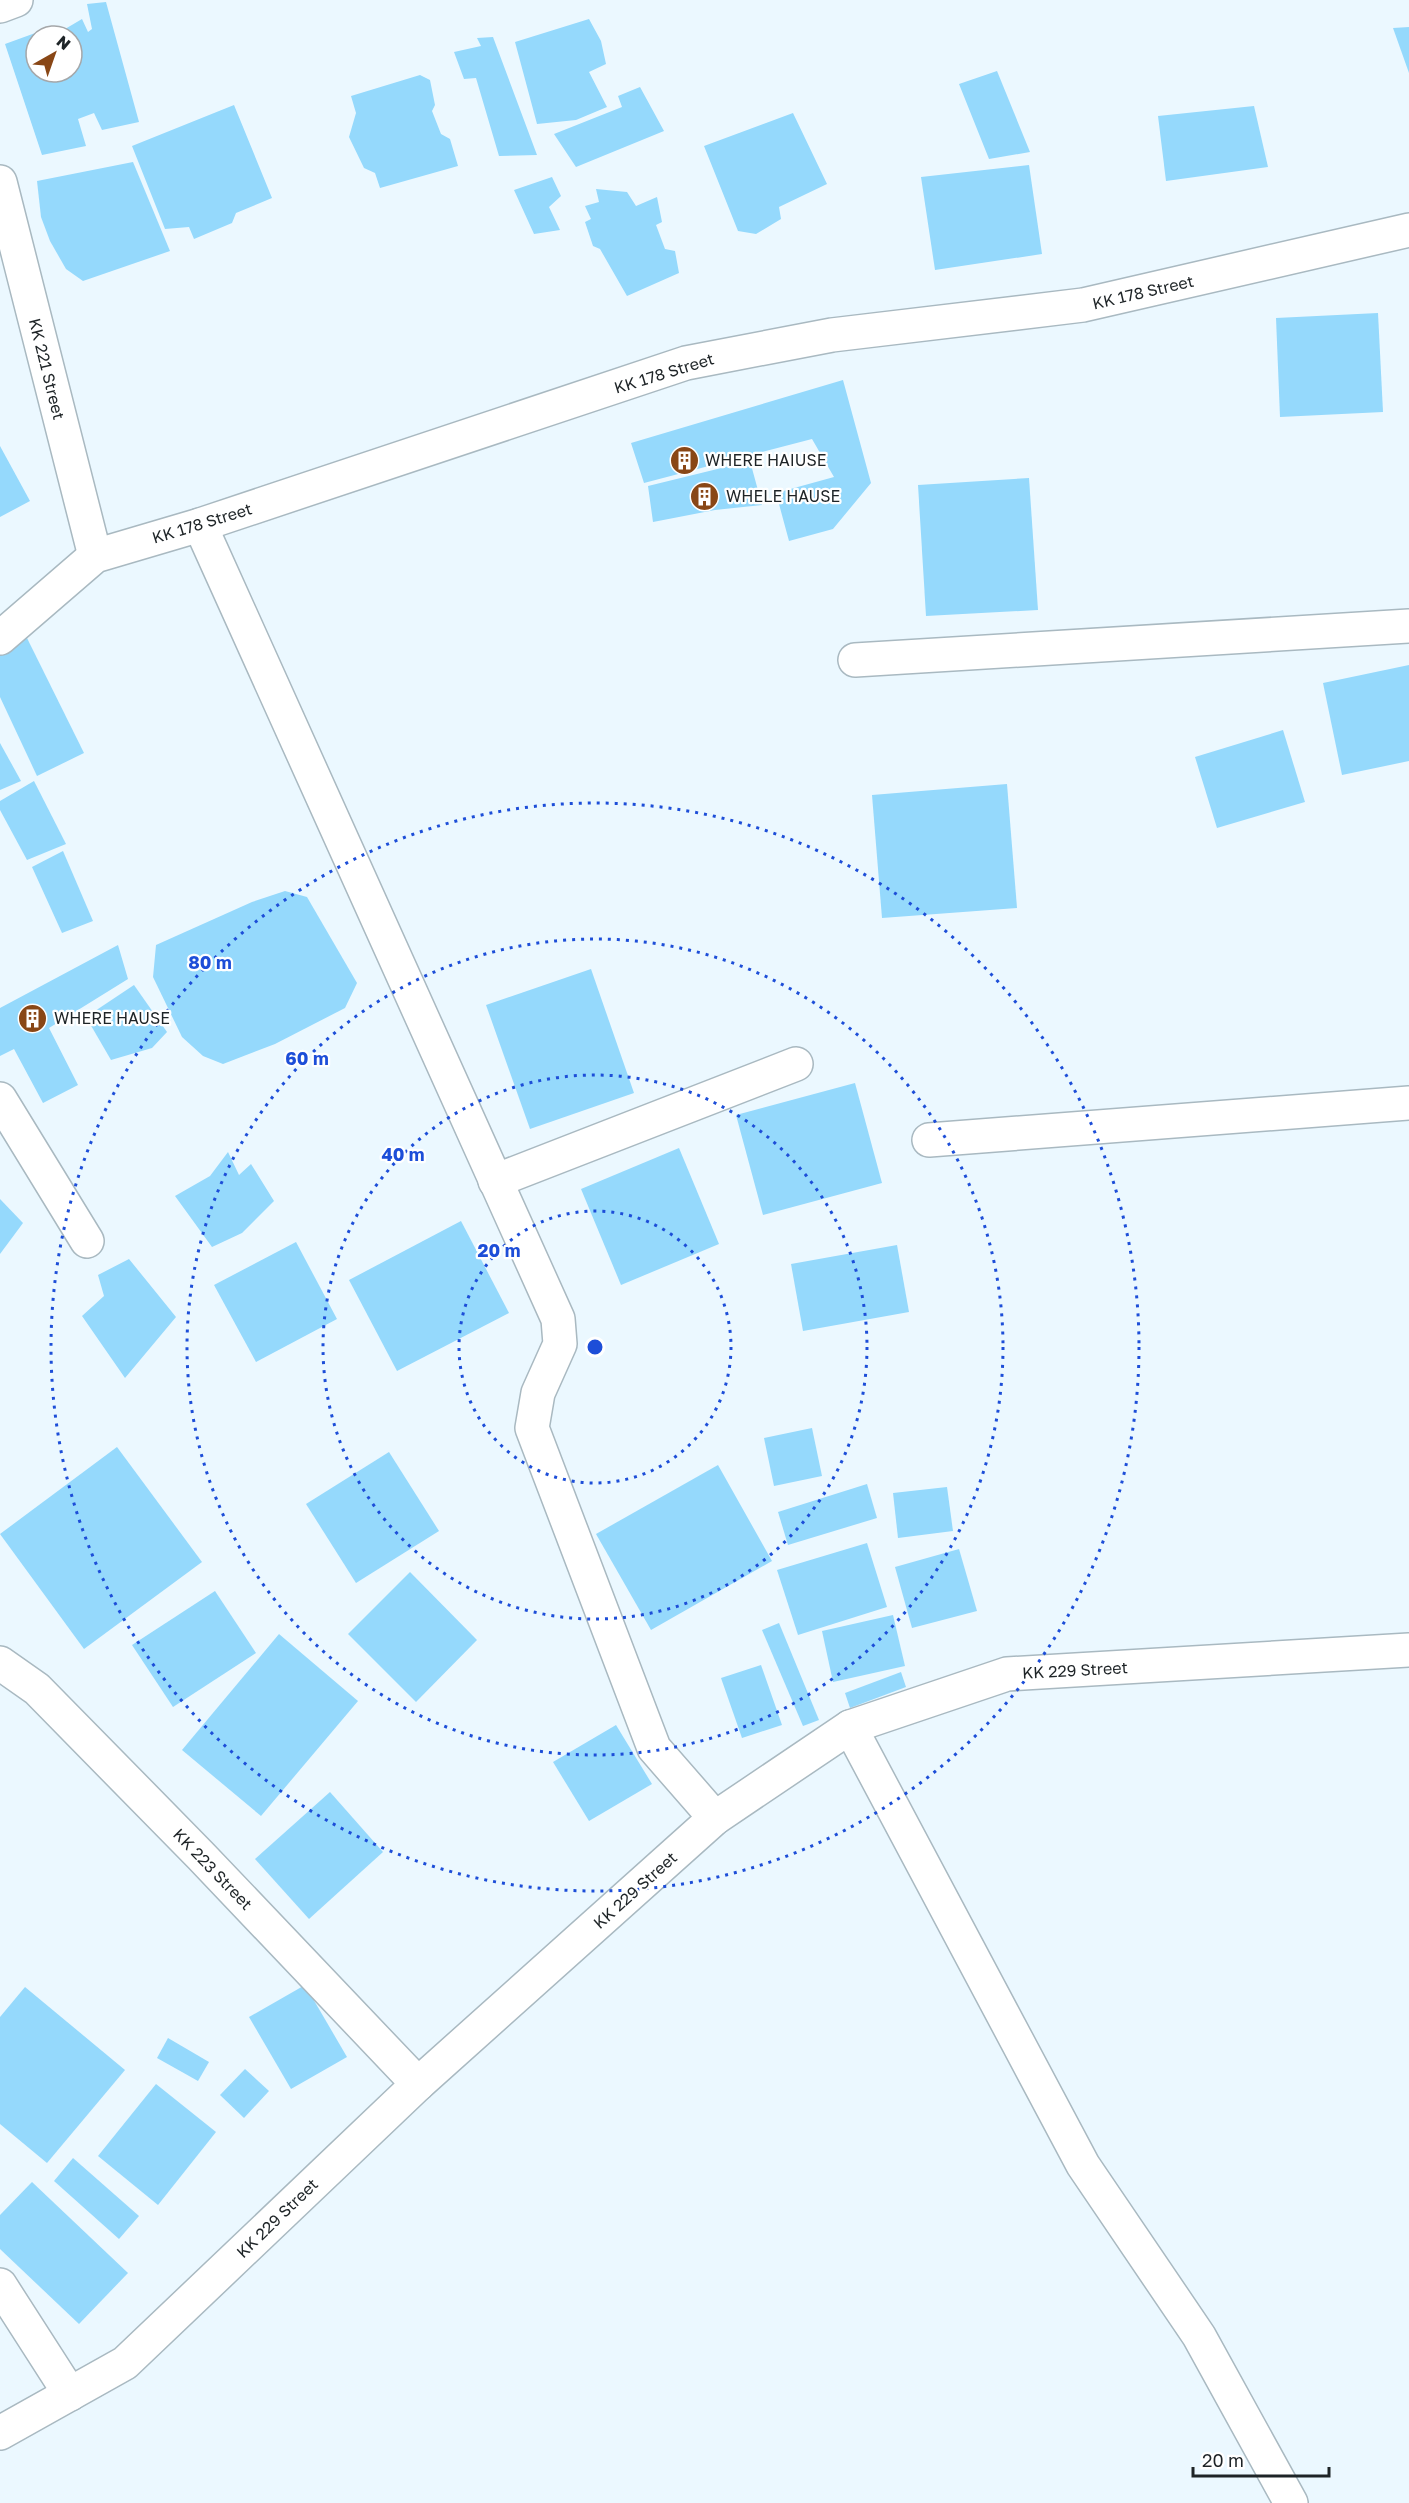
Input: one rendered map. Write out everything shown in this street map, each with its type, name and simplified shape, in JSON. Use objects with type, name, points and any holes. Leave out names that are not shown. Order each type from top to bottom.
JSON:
[{"type":"street","points":[[0,6],[16,0]]},
{"type":"street","name":"KK 221 Street","points":[[0,182],[95,556]]},
{"type":"street","name":"KK 178 Street","points":[[0,638],[95,556],[200,525],[686,363],[832,335],[1083,305],[1409,230]]},
{"type":"street","points":[[200,525],[558,1319],[560,1344],[538,1393],[532,1428],[654,1748],[715,1818]]},
{"type":"street","points":[[855,660],[1409,626]]},
{"type":"street","points":[[495,1181],[796,1064]]},
{"type":"street","points":[[0,1099],[87,1241]]},
{"type":"street","points":[[929,1140],[1409,1103]]},
{"type":"street","name":"KK 229 Street","points":[[0,2433],[125,2363],[417,2084],[715,1818],[849,1727],[1007,1674],[1409,1650]]},
{"type":"street","name":"KK 223 Street","points":[[0,1663],[37,1689],[201,1856],[417,2084]]},
{"type":"street","points":[[849,1727],[1083,2164],[1199,2336],[1291,2503]]},
{"type":"street","points":[[0,2285],[70,2394]]},
{"type":"building","points":[[106,2],[139,122],[102,130],[94,113],[78,119],[86,146],[42,155],[5,44],[24,37],[24,84],[84,84],[84,24],[74,24],[82,19],[88,32],[92,29],[87,4]]},
{"type":"building","points":[[589,19],[601,41],[606,64],[589,72],[607,107],[576,120],[537,124],[515,42]]},
{"type":"building","points":[[1409,27],[1409,73],[1393,28]]},
{"type":"building","points":[[493,37],[537,155],[499,156],[476,78],[464,79],[454,52],[481,46],[477,38]]},
{"type":"building","points":[[997,71],[1030,152],[989,159],[959,84]]},
{"type":"building","points":[[420,75],[430,80],[435,105],[432,111],[441,134],[450,139],[458,166],[380,188],[375,173],[364,168],[349,137],[356,113],[351,96]]},
{"type":"building","points":[[640,87],[664,131],[576,167],[554,134],[622,107],[618,96]]},
{"type":"building","points":[[234,105],[272,198],[236,213],[232,223],[194,239],[189,227],[165,229],[132,146]]},
{"type":"building","points":[[1254,106],[1268,167],[1166,181],[1158,116]]},
{"type":"building","points":[[793,113],[827,184],[779,207],[781,219],[756,234],[738,231],[704,146]]},
{"type":"building","points":[[133,162],[170,251],[83,281],[66,269],[50,241],[41,217],[37,181]]},
{"type":"building","points":[[1029,165],[1042,254],[935,270],[921,177]]},
{"type":"building","points":[[552,177],[561,196],[549,207],[560,230],[534,234],[514,190]]},
{"type":"building","points":[[596,189],[627,192],[636,206],[657,197],[662,222],[656,225],[665,249],[675,251],[679,273],[627,296],[600,249],[593,246],[585,222],[591,219],[585,206],[599,202]]},
{"type":"building","points":[[1378,313],[1383,412],[1280,417],[1276,318]]},
{"type":"building","name":"WHERE HAIUSE","points":[[843,380],[871,483],[833,529],[789,541],[776,493],[834,477],[812,439],[644,483],[631,443]]},
{"type":"building","points":[[0,446],[30,501],[0,517]]},
{"type":"building","name":"WHELE HAUSE","points":[[750,461],[762,505],[715,510],[653,522],[648,486]]},
{"type":"building","points":[[1029,478],[1038,610],[926,616],[918,485]]},
{"type":"building","points":[[25,634],[84,753],[37,776],[0,697],[0,646]]},
{"type":"building","points":[[1409,665],[1409,761],[1342,775],[1323,683]]},
{"type":"building","points":[[1283,730],[1305,802],[1217,828],[1195,757]]},
{"type":"building","points":[[0,743],[21,781],[0,790]]},
{"type":"building","points":[[34,781],[66,844],[27,860],[0,810],[0,801]]},
{"type":"building","points":[[1007,784],[1017,908],[882,918],[872,795]]},
{"type":"building","points":[[63,851],[93,921],[62,933],[32,867]]},
{"type":"building","points":[[285,891],[307,897],[357,983],[345,1008],[275,1044],[223,1064],[203,1056],[182,1037],[153,977],[156,945],[252,902]]},
{"type":"building","name":"WHERE HAUSE","points":[[118,945],[128,979],[49,1028],[78,1085],[43,1103],[14,1049],[0,1056],[0,1008]]},
{"type":"building","points":[[591,969],[634,1093],[530,1129],[486,1005]]},
{"type":"building","points":[[134,985],[167,1032],[152,1048],[111,1060],[86,1017]]},
{"type":"building","points":[[855,1083],[882,1183],[763,1215],[736,1115]]},
{"type":"building","points":[[679,1148],[719,1244],[621,1285],[581,1189]]},
{"type":"building","points":[[228,1152],[239,1175],[251,1164],[274,1201],[242,1233],[212,1247],[175,1196],[210,1176]]},
{"type":"building","points":[[0,1199],[23,1223],[0,1254]]},
{"type":"building","points":[[461,1221],[509,1313],[397,1371],[349,1280]]},
{"type":"building","points":[[296,1242],[337,1319],[256,1362],[214,1285]]},
{"type":"building","points":[[897,1245],[909,1312],[803,1331],[791,1264]]},
{"type":"building","points":[[129,1259],[176,1317],[125,1378],[82,1316],[104,1296],[98,1275]]},
{"type":"building","points":[[812,1428],[822,1476],[774,1486],[764,1438]]},
{"type":"building","points":[[117,1447],[202,1562],[84,1649],[0,1534]]},
{"type":"building","points":[[389,1452],[439,1531],[356,1583],[306,1504]]},
{"type":"building","points":[[718,1465],[772,1561],[651,1630],[596,1534]]},
{"type":"building","points":[[867,1484],[877,1518],[788,1545],[778,1512]]},
{"type":"building","points":[[947,1487],[953,1531],[898,1538],[893,1493]]},
{"type":"building","points":[[867,1543],[887,1607],[798,1635],[777,1570]]},
{"type":"building","points":[[959,1549],[977,1611],[912,1628],[895,1567]]},
{"type":"building","points":[[410,1572],[477,1640],[416,1702],[348,1634]]},
{"type":"building","points":[[215,1591],[256,1653],[173,1707],[132,1645]]},
{"type":"building","points":[[893,1615],[905,1666],[833,1682],[822,1631]]},
{"type":"building","points":[[779,1623],[819,1720],[803,1726],[762,1630]]},
{"type":"building","points":[[279,1634],[358,1701],[261,1816],[182,1750]]},
{"type":"building","points":[[761,1665],[782,1725],[742,1738],[721,1678]]},
{"type":"building","points":[[901,1672],[906,1687],[850,1708],[845,1693]]},
{"type":"building","points":[[616,1725],[652,1784],[589,1821],[553,1762]]},
{"type":"building","points":[[330,1792],[383,1852],[309,1919],[255,1859]]},
{"type":"building","points":[[305,1985],[347,2057],[291,2089],[249,2017]]},
{"type":"building","points":[[25,1987],[125,2070],[47,2163],[0,2124],[0,2017]]},
{"type":"building","points":[[168,2038],[209,2062],[198,2081],[157,2058]]},
{"type":"building","points":[[245,2069],[269,2091],[244,2118],[220,2095]]},
{"type":"building","points":[[156,2084],[216,2132],[158,2205],[98,2156]]},
{"type":"building","points":[[73,2158],[139,2216],[119,2239],[54,2181]]},
{"type":"building","points":[[32,2182],[128,2273],[79,2324],[0,2249],[0,2215]]},
{"type":"place","name":"WHERE HAIUSE","points":[[684,460]]},
{"type":"place","name":"WHELE HAUSE","points":[[705,496]]},
{"type":"place","name":"WHERE HAUSE","points":[[33,1018]]}]
